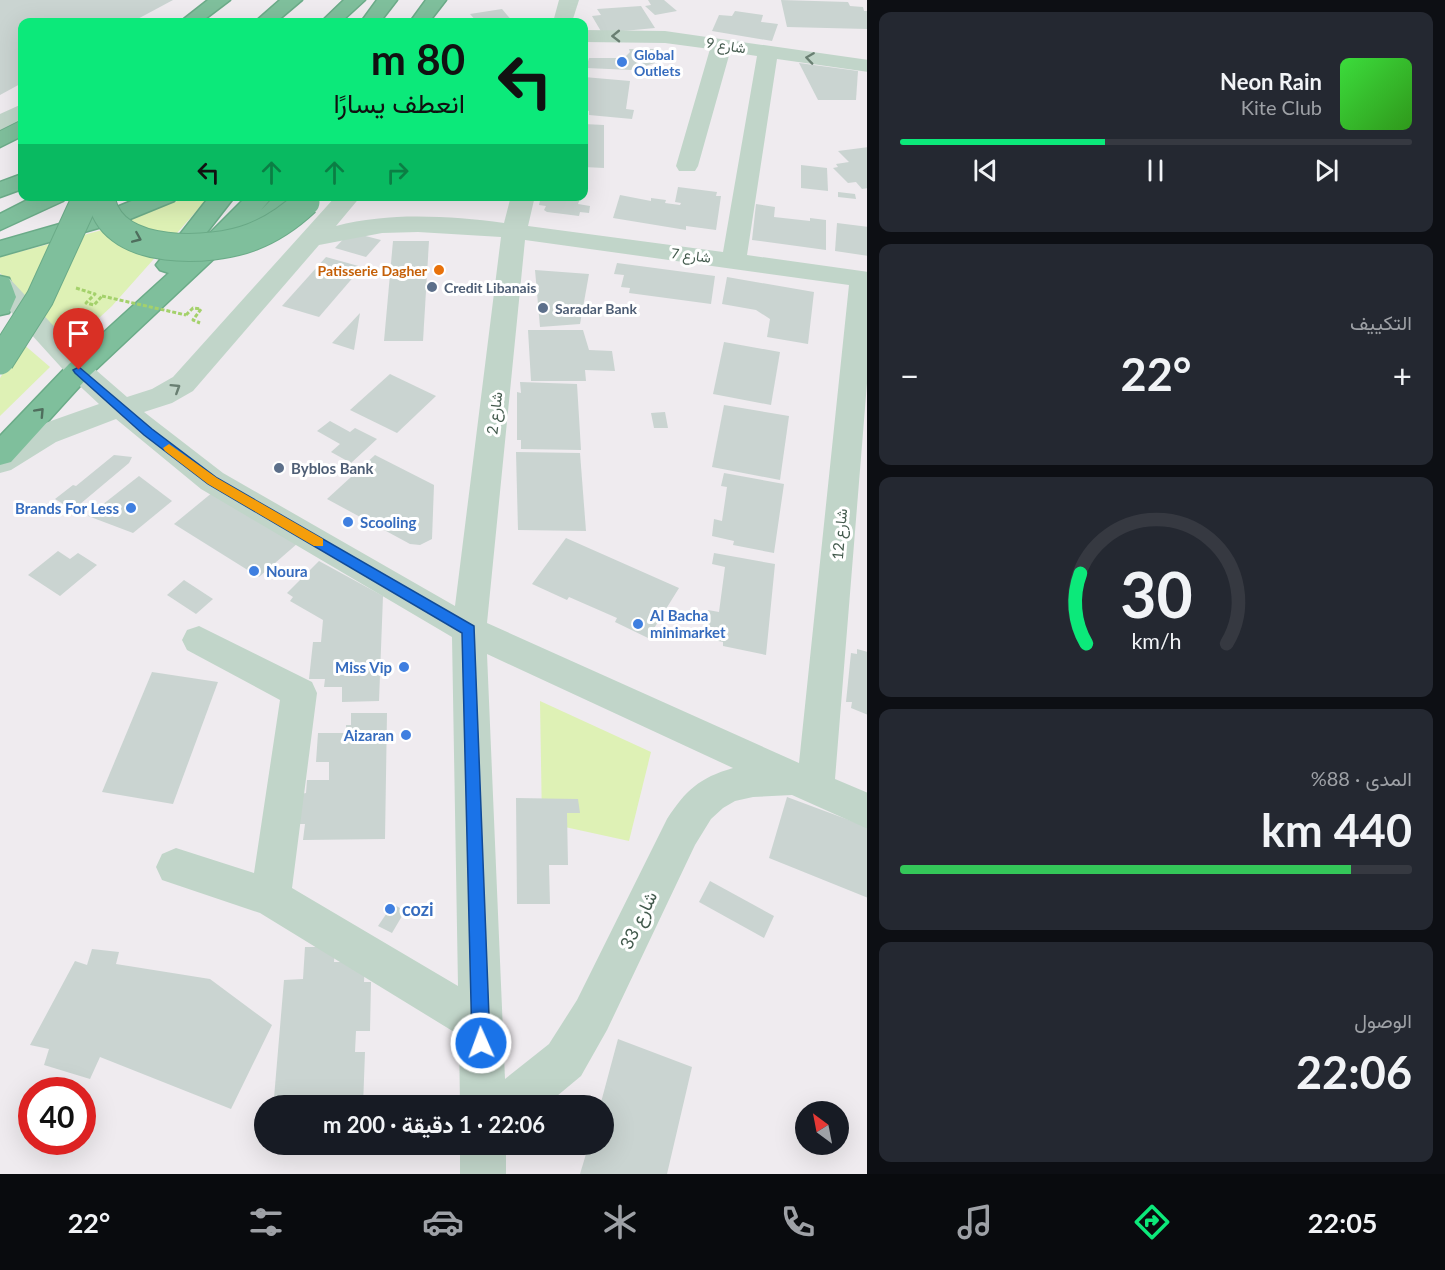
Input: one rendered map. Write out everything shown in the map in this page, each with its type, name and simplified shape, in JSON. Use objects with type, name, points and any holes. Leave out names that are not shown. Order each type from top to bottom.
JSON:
[{"type":"highway","points":[[335,18],[355,0]]},
{"type":"highway","points":[[422,18],[436,1]]},
{"type":"highway","points":[[430,18],[436,1]]},
{"type":"highway","points":[[197,18],[229,3]]},
{"type":"highway","points":[[218,18],[229,3]]},
{"type":"highway","points":[[272,18],[299,4]]},
{"type":"highway","points":[[290,18],[299,4]]},
{"type":"highway","points":[[0,140],[18,129]]},
{"type":"highway","points":[[0,155],[18,145]]},
{"type":"highway","points":[[0,190],[18,183]]},
{"type":"highway","points":[[0,223],[45,201]]},
{"type":"highway","points":[[0,360],[40,298],[85,201]]},
{"type":"highway","points":[[103,201],[108,219],[135,238],[154,244],[195,249],[252,238],[292,218],[300,201]]},
{"type":"highway","points":[[0,249],[121,214],[154,201]]},
{"type":"highway","points":[[156,297],[171,263],[219,201]]},
{"type":"highway","points":[[0,455],[79,370],[229,231],[256,201]]},
{"type":"highway","points":[[156,297],[222,256],[298,201]]},
{"type":"street","points":[[564,18],[569,0]]},
{"type":"street","name":"شارع 9","points":[[588,36],[642,35],[722,44],[867,66]]},
{"type":"street","points":[[687,166],[722,44]]},
{"type":"street","points":[[734,260],[768,52]]},
{"type":"street","points":[[0,123],[18,112]]},
{"type":"street","points":[[0,462],[29,442],[61,427],[161,397],[192,376],[345,201]]},
{"type":"street","points":[[353,201],[421,225]]},
{"type":"street","name":"شارع 2","points":[[483,1095],[469,630],[514,232],[522,201]]},
{"type":"street","points":[[312,239],[345,228],[421,225]]},
{"type":"street","name":"شارع 7","points":[[421,225],[514,232],[734,260],[865,280]]},
{"type":"street","name":"شارع 12","points":[[807,785],[865,280]]},
{"type":"street","points":[[0,292],[122,410],[212,481],[469,630],[867,812]]},
{"type":"street","points":[[199,640],[299,693],[271,897]]},
{"type":"street","name":"شارع 33","points":[[521,1095],[565,1060],[592,1015],[681,832],[700,804],[728,786],[762,778],[807,785]]},
{"type":"street","points":[[176,867],[271,897],[480,1023]]},
{"type":"street","points":[[483,1155],[483,1174]]},
{"type":"path","points":[[95,294],[86,303],[94,305],[102,296],[186,315]]},
{"type":"green space","points":[[177,201],[205,201],[112,306],[87,329],[66,334],[59,332],[0,273],[0,257],[106,229]]},
{"type":"green space","points":[[22,343],[50,367],[0,416],[0,378]]},
{"type":"green space","points":[[540,701],[651,752],[629,841],[542,822]]},
{"type":"building","points":[[0,0],[173,0],[139,18],[18,18],[18,85],[0,95]]},
{"type":"building","points":[[648,0],[664,0],[677,11],[655,15],[645,6],[651,5]]},
{"type":"building","points":[[781,0],[848,2],[850,6],[863,7],[864,11],[867,11],[867,29],[787,27]]},
{"type":"building","points":[[641,6],[655,28],[602,33],[592,16],[601,15],[597,9]]},
{"type":"building","points":[[502,9],[510,18],[474,18],[470,14]]},
{"type":"building","points":[[735,11],[763,15],[761,22],[778,24],[772,41],[712,31],[719,15],[732,16]]},
{"type":"building","name":"Global Outlets","points":[[629,49],[656,49],[655,63],[632,70],[588,68],[589,58],[624,58],[630,52]]},
{"type":"building","points":[[799,63],[858,71],[856,100],[818,100]]},
{"type":"building","points":[[588,77],[630,81],[626,109],[634,110],[632,119],[589,115]]},
{"type":"building","points":[[588,124],[604,125],[604,168],[588,167]]},
{"type":"building","points":[[867,147],[867,188],[862,189],[856,182],[848,183],[833,168],[838,167],[836,164],[849,162],[838,151]]},
{"type":"building","points":[[801,165],[827,168],[828,191],[801,188]]},
{"type":"building","points":[[678,187],[717,192],[716,196],[721,196],[716,230],[686,226],[686,230],[613,218],[620,195],[651,201],[651,198],[666,200],[665,203],[680,205],[681,203],[675,202]]},
{"type":"building","points":[[838,192],[855,194],[856,199],[838,197]]},
{"type":"building","points":[[540,201],[579,201],[578,204],[590,206],[589,213],[580,212],[579,216],[547,212],[544,210],[546,206],[539,205]]},
{"type":"building","points":[[756,204],[775,207],[774,217],[810,221],[810,218],[826,220],[826,250],[752,240]]},
{"type":"building","points":[[837,223],[867,227],[867,256],[835,251]]},
{"type":"building","points":[[350,232],[381,240],[366,257],[335,248]]},
{"type":"building","points":[[393,241],[429,241],[423,341],[384,341]]},
{"type":"building","points":[[326,257],[362,267],[319,317],[282,306]]},
{"type":"building","points":[[617,263],[715,276],[711,304],[629,293],[630,288],[621,287],[624,275],[614,274]]},
{"type":"building","points":[[535,270],[589,274],[580,324],[540,327]]},
{"type":"building","points":[[727,277],[814,292],[808,344],[767,337],[770,319],[756,310],[722,304]]},
{"type":"building","points":[[360,313],[354,350],[332,343]]},
{"type":"building","points":[[528,330],[583,330],[589,350],[612,351],[615,371],[585,370],[586,381],[531,381]]},
{"type":"building","points":[[724,342],[780,352],[771,405],[713,394]]},
{"type":"building","points":[[390,374],[436,396],[397,433],[350,410]]},
{"type":"building","points":[[520,382],[577,384],[581,450],[521,449],[521,440],[517,440],[517,392],[521,393]]},
{"type":"building","points":[[724,405],[789,416],[780,480],[712,467]]},
{"type":"building","points":[[665,412],[668,428],[654,428],[651,413]]},
{"type":"building","points":[[330,421],[350,432],[355,428],[377,439],[351,463],[331,452],[340,444],[317,431]]},
{"type":"building","points":[[516,452],[580,453],[586,531],[518,530]]},
{"type":"building","points":[[114,455],[132,457],[129,463],[73,510],[55,499],[73,485],[76,486]]},
{"type":"building","points":[[375,455],[434,485],[432,539],[420,545],[410,544],[327,499]]},
{"type":"building","points":[[724,473],[784,484],[774,553],[733,545],[734,541],[712,536],[714,519],[722,521],[727,487],[721,486]]},
{"type":"building","name":"Brands For Less","points":[[139,476],[172,501],[133,533],[88,516]]},
{"type":"building","points":[[213,492],[298,543],[259,577],[174,524]]},
{"type":"building","points":[[566,538],[679,588],[648,638],[615,622],[617,618],[569,597],[567,600],[532,584]]},
{"type":"building","points":[[58,551],[70,559],[78,553],[97,565],[60,596],[28,575]]},
{"type":"building","points":[[714,553],[775,564],[766,655],[723,646],[723,642],[704,638],[708,610],[719,612],[725,567],[712,564]]},
{"type":"building","points":[[319,561],[383,596],[379,701],[342,702],[342,687],[324,687],[325,679],[309,679],[313,642],[321,642],[323,620],[290,601],[293,597],[287,593]]},
{"type":"building","points":[[184,580],[213,599],[196,614],[167,595]]},
{"type":"building","points":[[857,649],[867,652],[867,715],[851,708],[852,702],[846,702],[851,653],[857,654]]},
{"type":"building","points":[[152,672],[218,682],[173,804],[102,792]]},
{"type":"building","points":[[351,713],[387,713],[385,839],[303,840],[305,824],[299,824],[301,794],[306,793],[307,780],[329,780],[329,762],[316,762],[318,733],[346,733],[346,725],[351,725]]},
{"type":"building","points":[[787,797],[867,827],[867,898],[769,858]]},
{"type":"building","points":[[516,798],[578,799],[580,813],[567,813],[568,865],[549,865],[550,904],[517,904]]},
{"type":"building","points":[[710,881],[774,916],[764,938],[699,902]]},
{"type":"building","points":[[393,904],[405,911],[392,933],[378,926]]},
{"type":"building","points":[[305,947],[335,947],[334,962],[365,962],[364,982],[371,982],[370,1031],[356,1031],[355,1052],[365,1052],[363,1095],[274,1095],[284,980],[303,979]]},
{"type":"building","points":[[92,949],[119,952],[116,964],[210,979],[272,1025],[231,1109],[100,1057],[91,1077],[83,1077],[44,1065],[49,1049],[30,1045],[75,961],[87,965]]},
{"type":"building","points":[[618,1039],[692,1067],[667,1174],[580,1174],[586,1155],[614,1155],[614,1095],[603,1095]]},
{"type":"slow traffic","points":[[169,448],[212,481],[318,543]]},
{"type":"place","name":"Global Outlets","points":[[622,62]]},
{"type":"place","name":"Patisserie Dagher","points":[[439,270]]},
{"type":"place","name":"Credit Libanais","points":[[432,287]]},
{"type":"place","name":"Saradar Bank","points":[[543,308]]},
{"type":"place","name":"Byblos Bank","points":[[279,468]]},
{"type":"place","name":"Brands For Less","points":[[131,508]]},
{"type":"place","name":"Scooling","points":[[348,522]]},
{"type":"place","name":"Noura","points":[[254,571]]},
{"type":"place","name":"Al Bacha minimarket","points":[[638,624]]},
{"type":"place","name":"Miss Vip","points":[[404,667]]},
{"type":"place","name":"Aizaran","points":[[406,735]]},
{"type":"place","name":"cozi","points":[[390,909]]},
{"type":"route","points":[[79,370],[148,432],[212,481],[469,630],[481,1043]]}]
